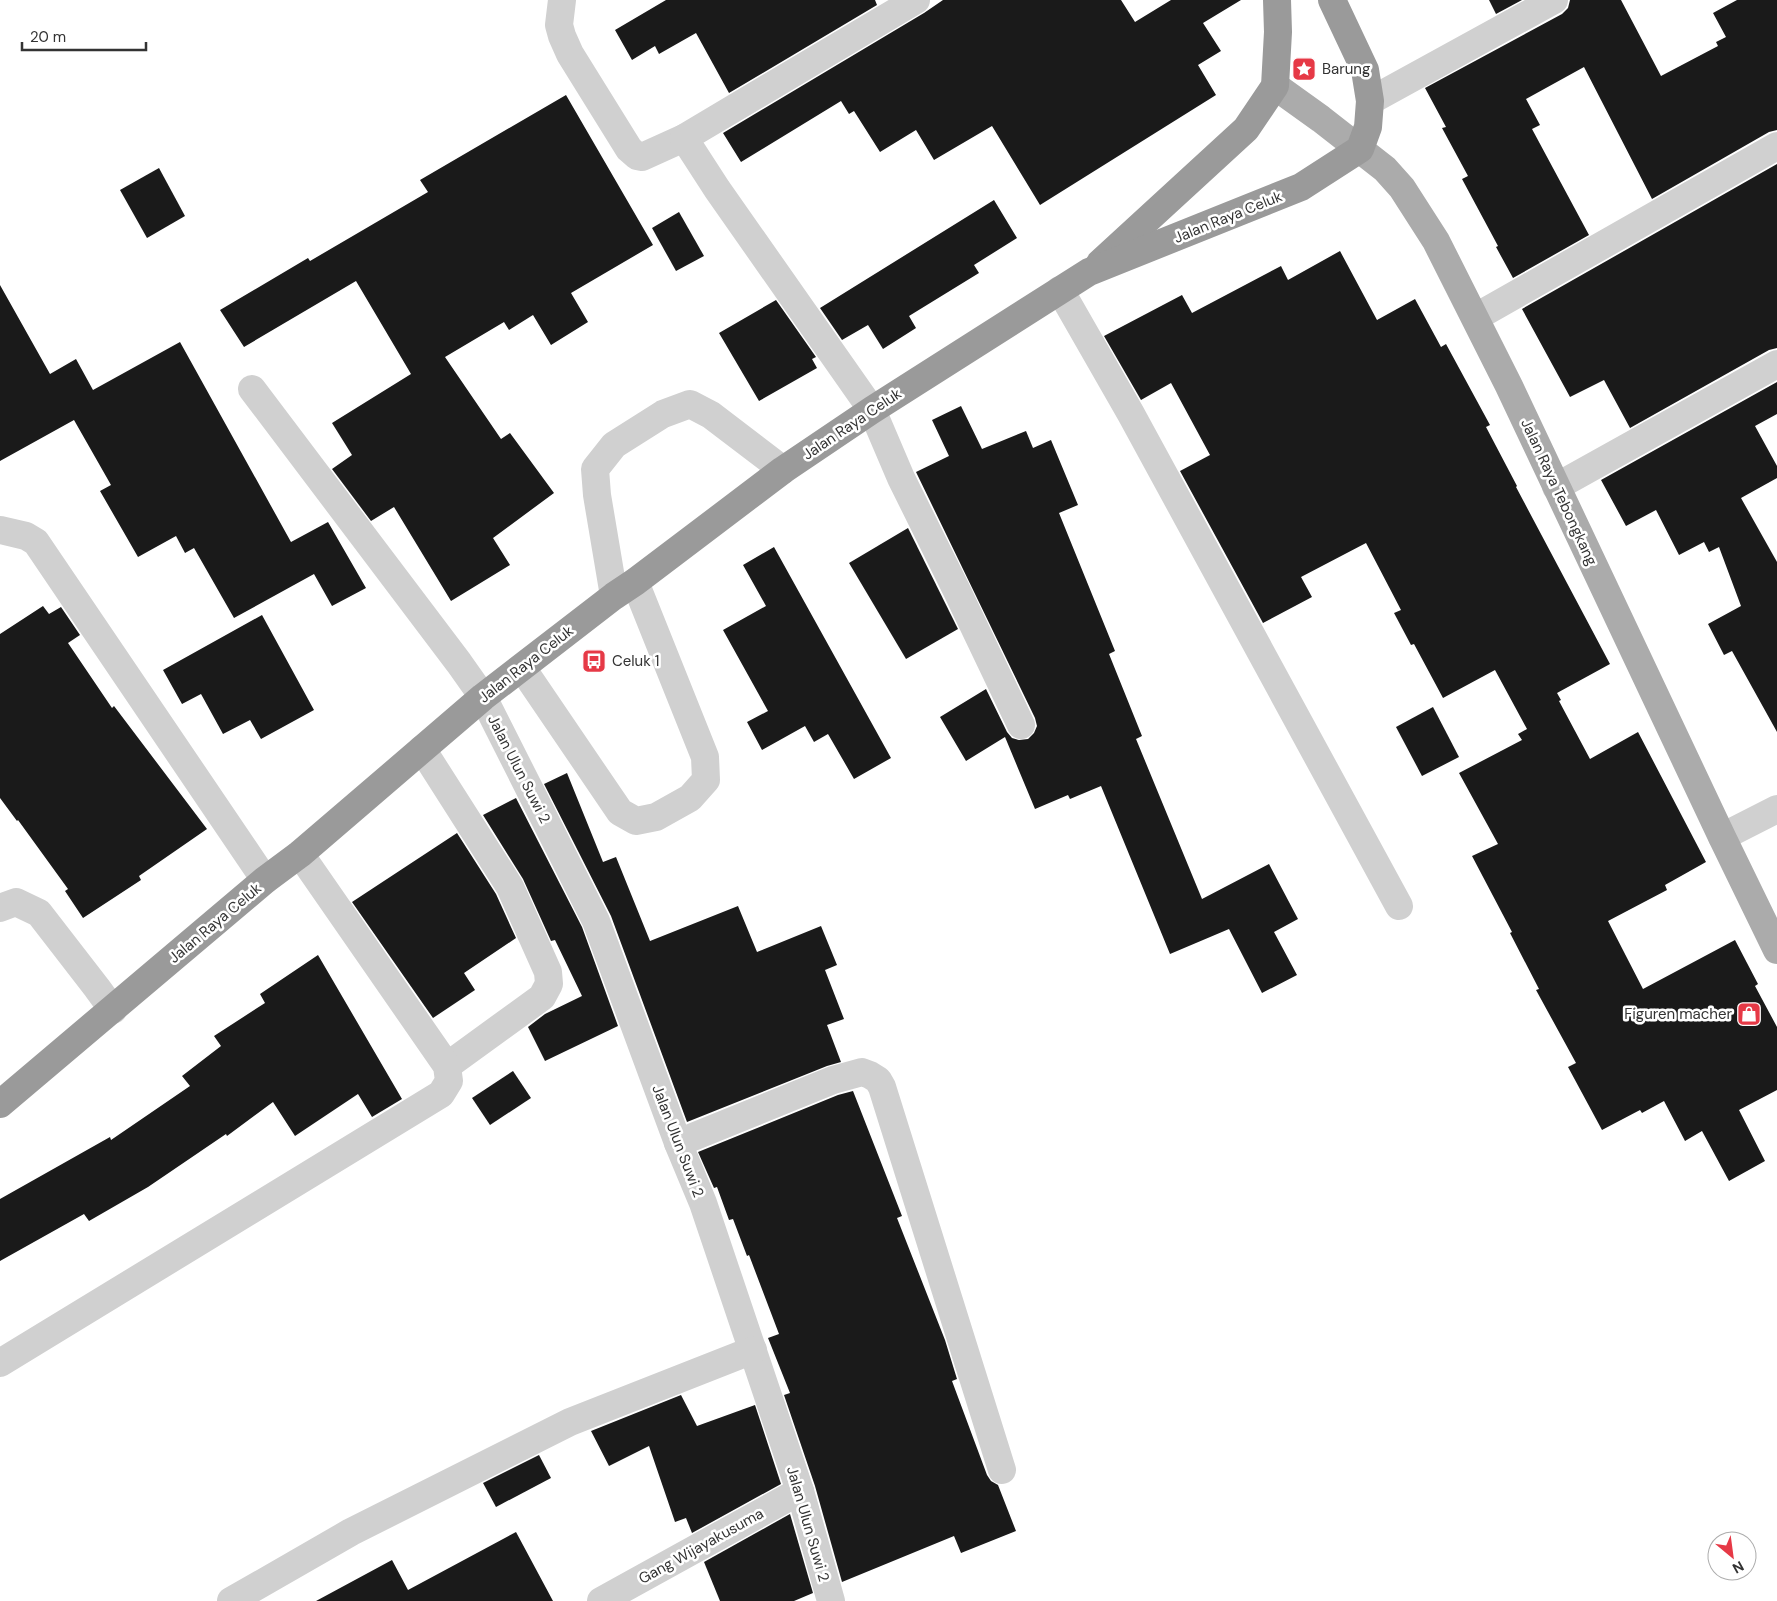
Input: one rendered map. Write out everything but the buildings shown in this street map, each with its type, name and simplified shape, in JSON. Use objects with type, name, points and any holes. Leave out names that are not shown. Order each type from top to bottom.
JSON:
[{"type":"highway","points":[[1274,86],[1278,32],[1277,0]]},
{"type":"highway","points":[[1332,0],[1366,70],[1370,101],[1368,127],[1360,149]]},
{"type":"highway","name":"Jalan Raya Celuk","points":[[1090,272],[1246,129],[1274,86]]},
{"type":"highway","name":"Jalan Raya Celuk","points":[[0,1104],[265,880],[300,854],[482,697],[783,470],[872,410],[1090,272],[1301,187],[1360,149]]},
{"type":"main road","name":"Jalan Raya Tebongkang","points":[[1274,86],[1385,169],[1402,188],[1436,242],[1476,317],[1777,950]]},
{"type":"street","points":[[562,0],[559,25],[570,54],[629,149],[637,156],[642,157],[684,138],[916,0]]},
{"type":"street","points":[[1370,101],[1554,0]]},
{"type":"street","points":[[684,138],[717,189],[872,410],[901,478],[1021,725]]},
{"type":"street","points":[[1476,317],[1777,146]]},
{"type":"street","points":[[1060,290],[1131,414],[1399,906]]},
{"type":"street","points":[[1556,487],[1777,364]]},
{"type":"street","name":"Jalan Ulun Suwi 2","points":[[252,389],[453,655],[482,697],[596,921],[678,1143],[703,1203],[800,1491],[831,1601]]},
{"type":"street","points":[[522,668],[620,812],[636,821],[656,817],[690,798],[706,780],[705,757],[624,589],[597,494],[596,470],[614,445],[663,414],[690,404],[711,416],[783,470]]},
{"type":"street","points":[[0,530],[26,536],[36,542],[265,880]]},
{"type":"street","points":[[422,749],[510,887],[548,972],[549,984],[542,997],[447,1066]]},
{"type":"street","points":[[1722,837],[1777,809]]},
{"type":"street","points":[[0,1364],[441,1094],[449,1081],[447,1066],[300,854]]},
{"type":"street","points":[[0,908],[16,902],[39,914],[113,1010]]},
{"type":"street","points":[[678,1143],[833,1080],[862,1072],[870,1074],[878,1080],[882,1087],[1002,1470]]},
{"type":"street","points":[[231,1601],[351,1532],[570,1422],[752,1350]]},
{"type":"street","name":"Gang Wijayakusuma","points":[[601,1601],[800,1491]]},
{"type":"place","name":"Barung","points":[[1304,69]]},
{"type":"place","name":"Celuk 1","points":[[594,661]]},
{"type":"place","name":"Figuren macher","points":[[1749,1014]]}]
